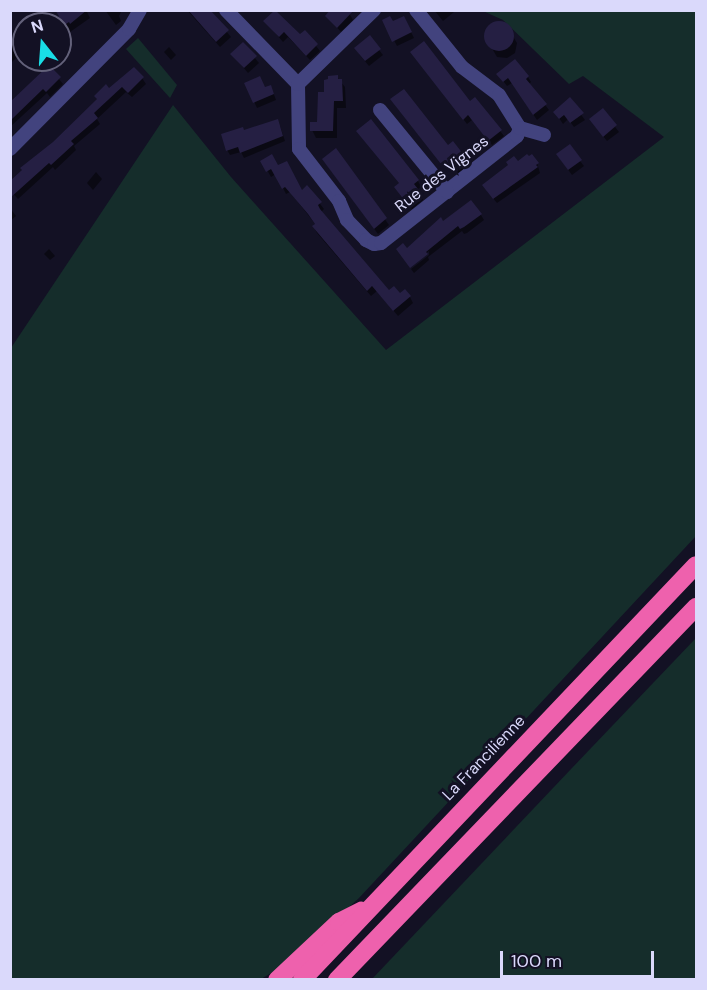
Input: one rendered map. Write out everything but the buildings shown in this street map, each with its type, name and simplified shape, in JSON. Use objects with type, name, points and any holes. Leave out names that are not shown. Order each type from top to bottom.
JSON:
[{"type":"highway","name":"La Francilienne","points":[[302,980],[696,565]]},
{"type":"highway","points":[[344,976],[696,607]]},
{"type":"highway","points":[[277,980],[339,922],[368,908]]},
{"type":"street","points":[[10,150],[129,29],[140,10]]},
{"type":"street","points":[[226,10],[298,84],[375,10]]},
{"type":"street","points":[[416,10],[462,67],[499,95],[520,128],[544,135]]},
{"type":"street","name":"Rue des Vignes","points":[[298,84],[299,148],[339,201],[347,220],[366,240],[381,243],[517,136],[520,128]]},
{"type":"street","points":[[380,110],[447,192]]},
{"type":"green space","points":[[483,11],[696,11],[696,536],[359,898],[283,966],[261,979],[11,980],[11,348],[173,105],[231,177],[386,350],[664,137],[583,76],[569,84],[503,20]]},
{"type":"green space","points":[[138,38],[177,85],[170,98],[126,49]]},
{"type":"green space","points":[[696,638],[696,979],[372,979],[572,768]]}]
